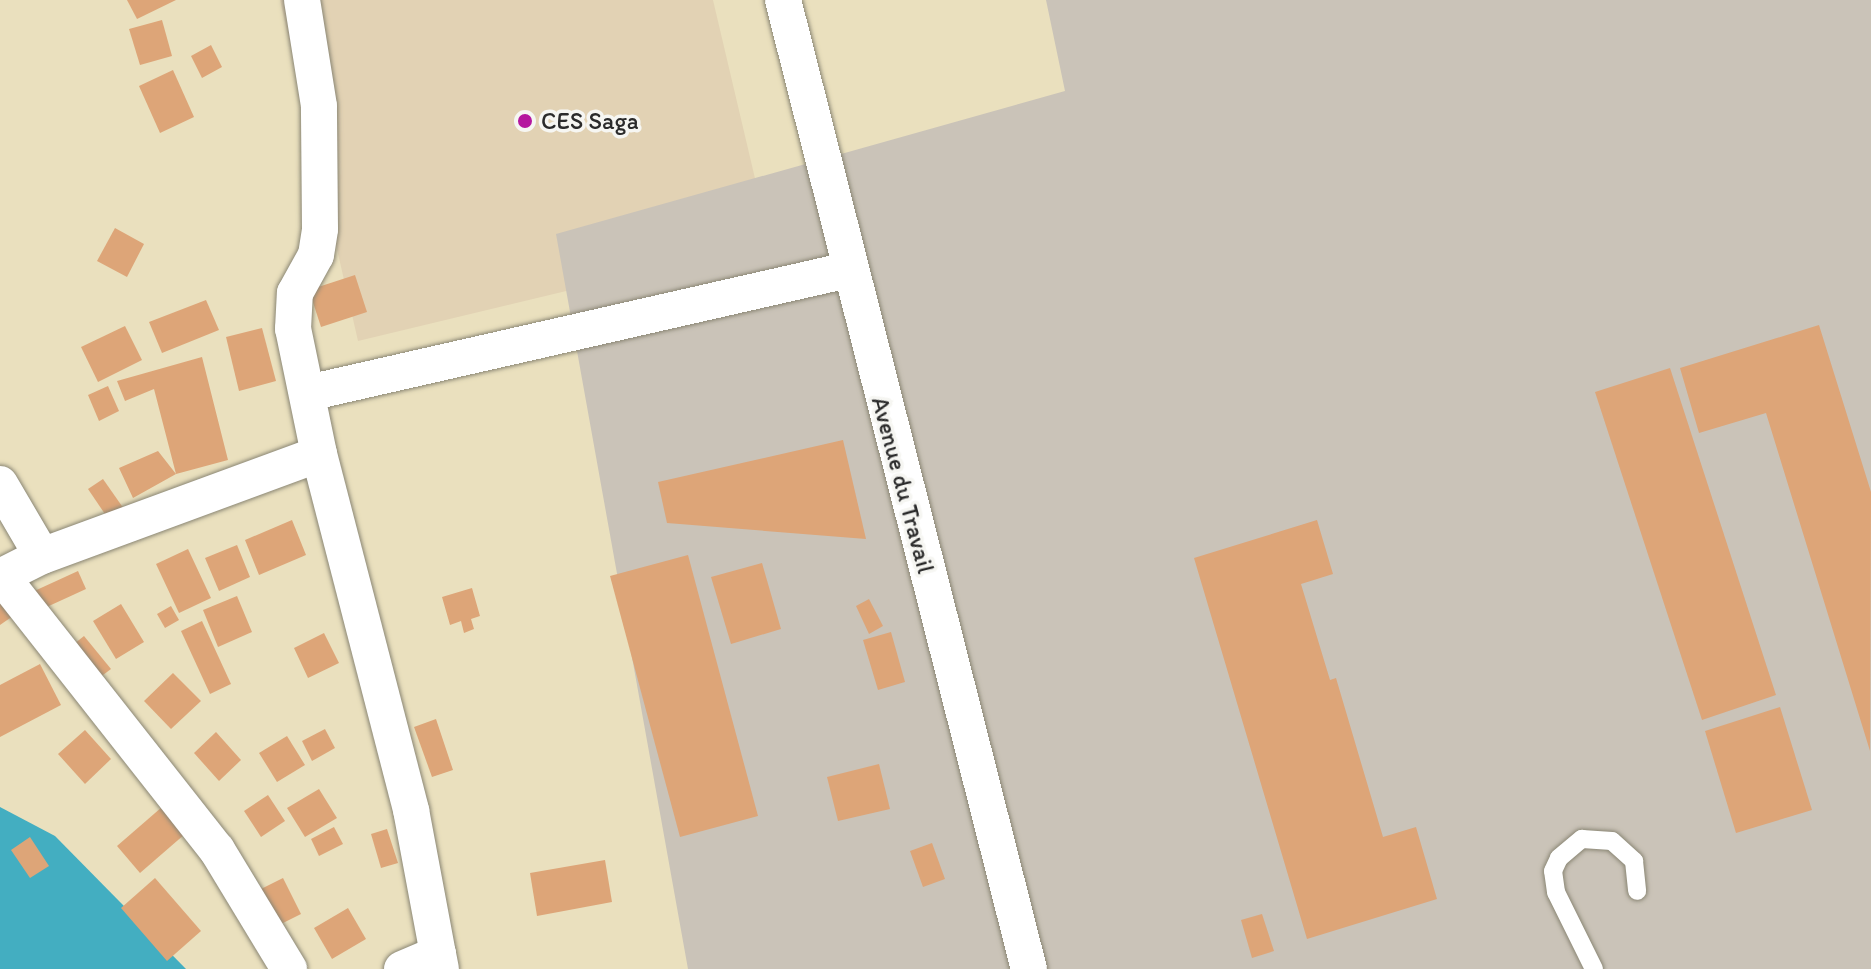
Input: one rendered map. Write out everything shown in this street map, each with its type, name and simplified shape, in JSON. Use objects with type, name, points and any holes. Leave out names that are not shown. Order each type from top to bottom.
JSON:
[{"type":"street","points":[[302,0],[319,106],[321,200],[316,255],[293,306],[319,454],[411,810],[440,962],[402,969]]},
{"type":"street","name":"Avenue du Travail","points":[[783,0],[848,270],[1029,969]]},
{"type":"street","points":[[308,393],[848,270]]},
{"type":"street","points":[[289,969],[217,850],[1,577],[42,556],[319,454]]},
{"type":"street","points":[[0,484],[42,556]]},
{"type":"lane","points":[[1594,969],[1556,892],[1553,871],[1559,858],[1582,839],[1612,841],[1634,861],[1637,891]]},
{"type":"shaded area","name":"CES Saga","points":[[280,0],[713,0],[770,242],[358,341]]},
{"type":"shaded area","points":[[1046,0],[1871,0],[1871,969],[688,969],[556,234],[1065,91]]},
{"type":"water","points":[[0,807],[55,836],[186,969],[0,969]]},
{"type":"building","points":[[127,0],[176,0],[137,19]]},
{"type":"building","points":[[162,20],[172,56],[140,65],[129,29]]},
{"type":"building","points":[[211,45],[222,67],[202,78],[191,56]]},
{"type":"building","points":[[173,70],[194,117],[160,133],[139,86]]},
{"type":"building","points":[[115,228],[144,244],[127,277],[97,261]]},
{"type":"building","points":[[355,275],[367,312],[321,327],[309,290]]},
{"type":"building","points":[[206,300],[219,330],[162,353],[149,322]]},
{"type":"building","points":[[1819,325],[1871,492],[1870,751],[1766,413],[1699,433],[1680,368]]},
{"type":"building","points":[[125,326],[142,360],[98,382],[81,347]]},
{"type":"building","points":[[262,328],[276,381],[239,391],[226,337]]},
{"type":"building","points":[[202,357],[228,460],[176,474],[154,389],[125,401],[117,381]]},
{"type":"building","points":[[1670,368],[1776,695],[1702,720],[1595,392]]},
{"type":"building","points":[[108,386],[119,411],[99,421],[88,395]]},
{"type":"building","points":[[843,440],[866,539],[667,523],[658,482]]},
{"type":"building","points":[[158,451],[176,474],[133,498],[119,468]]},
{"type":"building","points":[[103,479],[124,509],[109,520],[88,489]]},
{"type":"building","points":[[292,520],[306,555],[259,575],[245,540]]},
{"type":"building","points":[[1317,520],[1333,574],[1301,584],[1330,680],[1336,678],[1383,837],[1416,827],[1437,899],[1307,939],[1194,558]]},
{"type":"building","points":[[237,545],[250,577],[219,591],[205,558]]},
{"type":"building","points":[[188,549],[211,598],[179,613],[156,564]]},
{"type":"building","points":[[688,555],[758,816],[680,837],[610,576]]},
{"type":"building","points":[[762,563],[781,629],[731,644],[711,577]]},
{"type":"building","points":[[78,571],[86,589],[38,611],[30,593]]},
{"type":"building","points":[[472,588],[480,616],[471,619],[474,629],[464,633],[461,621],[450,625],[442,597]]},
{"type":"building","points":[[237,596],[252,632],[218,647],[203,610]]},
{"type":"building","points":[[0,598],[13,616],[0,625]]},
{"type":"building","points":[[869,599],[883,626],[869,634],[856,606]]},
{"type":"building","points":[[121,604],[144,642],[116,659],[93,621]]},
{"type":"building","points":[[171,606],[179,620],[165,628],[157,614]]},
{"type":"building","points":[[202,621],[231,684],[210,694],[181,631]]},
{"type":"building","points":[[891,632],[905,682],[878,690],[863,640]]},
{"type":"building","points":[[324,633],[339,663],[308,678],[294,648]]},
{"type":"building","points":[[84,636],[111,669],[95,681],[69,648]]},
{"type":"building","points":[[40,664],[61,705],[0,737],[0,685]]},
{"type":"building","points":[[173,673],[201,701],[171,729],[144,701]]},
{"type":"building","points":[[1780,707],[1812,810],[1736,833],[1705,731]]},
{"type":"building","points":[[436,719],[453,770],[432,777],[414,727]]},
{"type":"building","points":[[325,729],[335,748],[312,761],[302,741]]},
{"type":"building","points":[[85,730],[111,759],[85,784],[58,754]]},
{"type":"building","points":[[216,732],[241,760],[219,781],[194,753]]},
{"type":"building","points":[[287,736],[305,765],[277,782],[259,753]]},
{"type":"building","points":[[879,764],[890,809],[838,821],[827,777]]},
{"type":"building","points":[[319,789],[337,818],[305,837],[287,808]]},
{"type":"building","points":[[268,795],[285,821],[261,837],[244,811]]},
{"type":"building","points":[[162,807],[185,834],[140,873],[117,846]]},
{"type":"building","points":[[334,827],[343,844],[319,856],[311,839]]},
{"type":"building","points":[[387,829],[398,863],[381,868],[371,834]]},
{"type":"building","points":[[30,837],[49,866],[30,878],[11,850]]},
{"type":"building","points":[[932,843],[945,879],[923,887],[910,851]]},
{"type":"building","points":[[605,860],[612,902],[537,916],[530,873]]},
{"type":"building","points":[[155,878],[201,931],[167,961],[121,908]]},
{"type":"building","points":[[283,878],[301,914],[273,928],[255,892]]},
{"type":"building","points":[[348,908],[366,939],[332,959],[314,928]]},
{"type":"building","points":[[1262,914],[1274,951],[1252,958],[1241,920]]},
{"type":"place","name":"CES Saga","points":[[525,121]]}]
